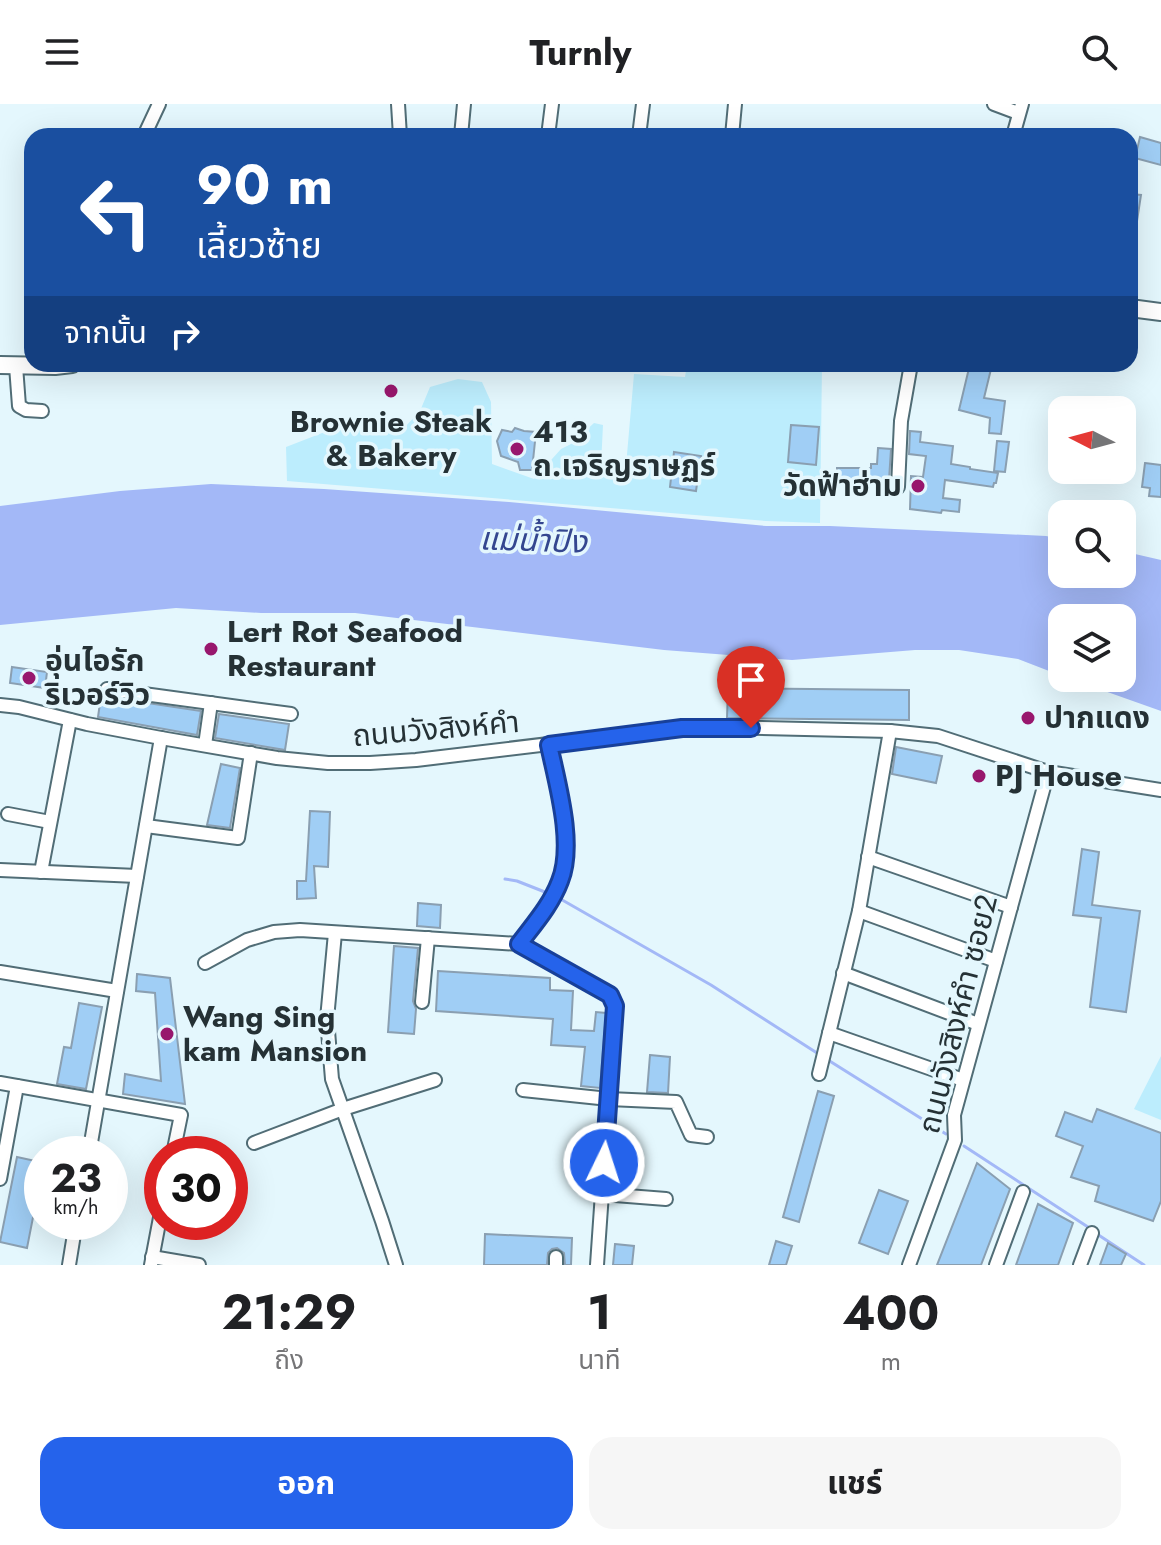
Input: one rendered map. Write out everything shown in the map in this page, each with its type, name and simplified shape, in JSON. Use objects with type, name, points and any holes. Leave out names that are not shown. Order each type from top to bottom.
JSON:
[{"type":"main road","points":[[1138,309],[1161,312]]},
{"type":"street","points":[[148,128],[159,104]]},
{"type":"street","points":[[398,104],[400,128]]},
{"type":"street","points":[[462,128],[464,104]]},
{"type":"street","points":[[549,128],[552,104]]},
{"type":"street","points":[[640,128],[643,104]]},
{"type":"street","points":[[733,128],[735,104]]},
{"type":"street","points":[[994,104],[1020,108],[1015,128]]},
{"type":"street","points":[[8,366],[19,406],[26,410],[42,411]]},
{"type":"street","points":[[898,487],[901,421],[910,372]]},
{"type":"street","points":[[107,689],[291,714]]},
{"type":"street","points":[[205,745],[211,703]]},
{"type":"street","name":"ถนนวังสิงห์คำ","points":[[0,705],[161,738],[328,763],[416,760],[682,728],[890,731],[938,736],[1048,772],[1161,790]]},
{"type":"street","points":[[41,872],[70,720]]},
{"type":"street","points":[[819,1074],[859,911],[890,731]]},
{"type":"street","points":[[92,1136],[161,738]]},
{"type":"street","points":[[519,944],[550,903],[562,879],[566,858],[565,830],[549,745]]},
{"type":"street","points":[[146,826],[238,838],[251,753]]},
{"type":"street","name":"ถนนวังสิงห์คำ ซอย2","points":[[909,1265],[955,1140],[954,1115],[1048,772]]},
{"type":"street","points":[[8,814],[50,822]]},
{"type":"street","points":[[868,857],[1011,907]]},
{"type":"street","points":[[0,870],[137,876]]},
{"type":"street","points":[[859,911],[996,961]]},
{"type":"street","points":[[205,963],[247,940],[274,932],[300,930],[519,944],[610,995],[615,1006],[615,1025],[597,1265]]},
{"type":"street","points":[[335,933],[327,1019],[332,1079],[396,1265]]},
{"type":"street","points":[[422,1002],[428,938]]},
{"type":"street","points":[[0,972],[117,991]]},
{"type":"street","points":[[843,973],[978,1024]]},
{"type":"street","points":[[829,1033],[963,1080]]},
{"type":"street","points":[[254,1143],[343,1109],[435,1080]]},
{"type":"street","points":[[0,1083],[181,1115],[177,1136]]},
{"type":"street","points":[[0,1179],[17,1086]]},
{"type":"street","points":[[523,1090],[676,1102],[691,1135],[707,1137]]},
{"type":"street","points":[[996,1265],[1023,1192]]},
{"type":"street","points":[[602,1194],[666,1199]]},
{"type":"street","points":[[1080,1265],[1092,1233]]},
{"type":"street","points":[[69,1265],[73,1240]]},
{"type":"street","points":[[155,1240],[151,1261],[199,1265]]},
{"type":"shaded area","points":[[686,372],[822,372],[820,523],[287,481],[286,447],[335,428],[372,419],[404,428],[420,411],[430,387],[458,379],[482,382],[491,402],[492,464],[534,479],[561,449],[594,423],[603,425],[601,465],[626,466],[634,374],[685,377]]},
{"type":"shaded area","points":[[1161,1056],[1161,1120],[1134,1109]]},
{"type":"water","name":"แม่น้ำปิง","points":[[211,484],[324,489],[509,502],[766,526],[1046,536],[1048,588],[1136,588],[1136,554],[1161,560],[1161,711],[1107,692],[1136,692],[1136,604],[1048,604],[1048,671],[1018,659],[959,650],[915,650],[792,660],[664,650],[355,613],[261,613],[176,608],[0,625],[0,506],[120,491]]},
{"type":"building","points":[[1140,137],[1161,143],[1161,165],[1138,159]]},
{"type":"building","points":[[968,372],[990,372],[984,398],[1005,401],[1001,434],[989,433],[990,418],[959,410]]},
{"type":"building","points":[[791,425],[819,427],[816,465],[788,462]]},
{"type":"building","name":"413 ถ.เจริญราษฏร์","points":[[515,428],[536,432],[532,470],[520,470],[518,462],[501,456],[497,441],[502,430],[512,432]]},
{"type":"building","points":[[910,431],[921,432],[920,442],[953,446],[951,464],[998,473],[996,483],[993,487],[945,480],[943,498],[960,500],[959,512],[910,509],[911,476],[923,477],[926,456],[909,454]]},
{"type":"building","points":[[997,441],[1009,442],[1005,472],[994,471]]},
{"type":"building","points":[[878,448],[891,449],[889,480],[837,481],[837,468],[871,468],[871,464],[877,464]]},
{"type":"building","points":[[674,452],[701,456],[696,491],[670,487]]},
{"type":"building","points":[[1145,463],[1161,465],[1161,497],[1149,496],[1150,488],[1142,487]]},
{"type":"building","name":"อุ่นไอรัก ริเวอร์วิว","points":[[12,667],[47,672],[45,688],[10,683]]},
{"type":"building","points":[[728,688],[909,690],[909,720],[727,718]]},
{"type":"building","points":[[101,696],[201,711],[197,735],[98,717]]},
{"type":"building","points":[[219,714],[289,724],[285,750],[215,738]]},
{"type":"building","points":[[896,747],[942,756],[936,783],[892,774]]},
{"type":"building","points":[[221,764],[240,768],[230,828],[207,825]]},
{"type":"building","points":[[310,811],[330,812],[328,867],[314,866],[316,898],[297,899],[297,881],[306,881]]},
{"type":"building","points":[[1082,849],[1099,852],[1092,905],[1140,911],[1126,1012],[1090,1007],[1101,918],[1073,915]]},
{"type":"building","points":[[418,903],[441,905],[440,928],[417,926]]},
{"type":"building","points":[[394,946],[418,948],[413,1001],[416,1009],[414,1034],[388,1032]]},
{"type":"building","points":[[438,971],[550,978],[550,990],[573,991],[571,1030],[594,1031],[596,1012],[606,1013],[600,1088],[581,1086],[585,1047],[551,1045],[553,1019],[436,1011]]},
{"type":"building","name":"Wang Sing kam Mansion","points":[[137,974],[170,978],[185,1104],[123,1094],[125,1074],[161,1081],[155,993],[136,991]]},
{"type":"building","points":[[79,1003],[102,1007],[86,1089],[57,1084],[64,1047],[71,1048]]},
{"type":"building","points":[[650,1055],[670,1057],[668,1093],[647,1092]]},
{"type":"building","points":[[818,1091],[834,1096],[799,1222],[783,1217]]},
{"type":"building","points":[[1097,1109],[1161,1133],[1161,1201],[1153,1221],[1095,1201],[1099,1186],[1071,1177],[1083,1146],[1056,1136],[1065,1112],[1092,1122]]},
{"type":"building","points":[[17,1157],[24,1159],[24,1240],[29,1240],[27,1248],[0,1242]]},
{"type":"building","points":[[977,1163],[1010,1189],[981,1265],[937,1265]]},
{"type":"building","points":[[879,1190],[908,1201],[888,1254],[859,1243]]},
{"type":"building","points":[[1038,1204],[1073,1223],[1058,1265],[1016,1265]]},
{"type":"building","points":[[485,1234],[572,1238],[571,1265],[565,1265],[564,1253],[557,1248],[548,1253],[547,1265],[484,1265]]},
{"type":"building","points":[[776,1241],[792,1246],[786,1265],[769,1265]]},
{"type":"building","points":[[1108,1243],[1126,1254],[1121,1265],[1100,1265]]},
{"type":"building","points":[[615,1244],[634,1246],[632,1265],[613,1265]]},
{"type":"waterway","points":[[505,879],[550,894]]},
{"type":"waterway","points":[[557,897],[711,985],[817,1053]]},
{"type":"waterway","points":[[828,1060],[946,1134]]},
{"type":"waterway","points":[[964,1146],[1091,1229]]},
{"type":"waterway","points":[[1097,1234],[1144,1265]]},
{"type":"place","name":"Brownie Steak & Bakery","points":[[391,391]]},
{"type":"place","name":"413 ถ.เจริญราษฏร์","points":[[517,449]]},
{"type":"place","name":"วัดฟ้าฮ่าม","points":[[918,486]]},
{"type":"place","name":"Lert Rot Seafood Restaurant","points":[[211,649]]},
{"type":"place","name":"อุ่นไอรัก ริเวอร์วิว","points":[[29,678]]},
{"type":"place","name":"ปากแดง","points":[[1028,718]]},
{"type":"place","name":"PJ House","points":[[979,776]]},
{"type":"place","name":"Wang Sing kam Mansion","points":[[167,1034]]},
{"type":"route","points":[[604,1163],[615,1006],[610,995],[519,944],[550,903],[562,879],[566,858],[565,830],[549,745],[682,728],[751,728]]}]
